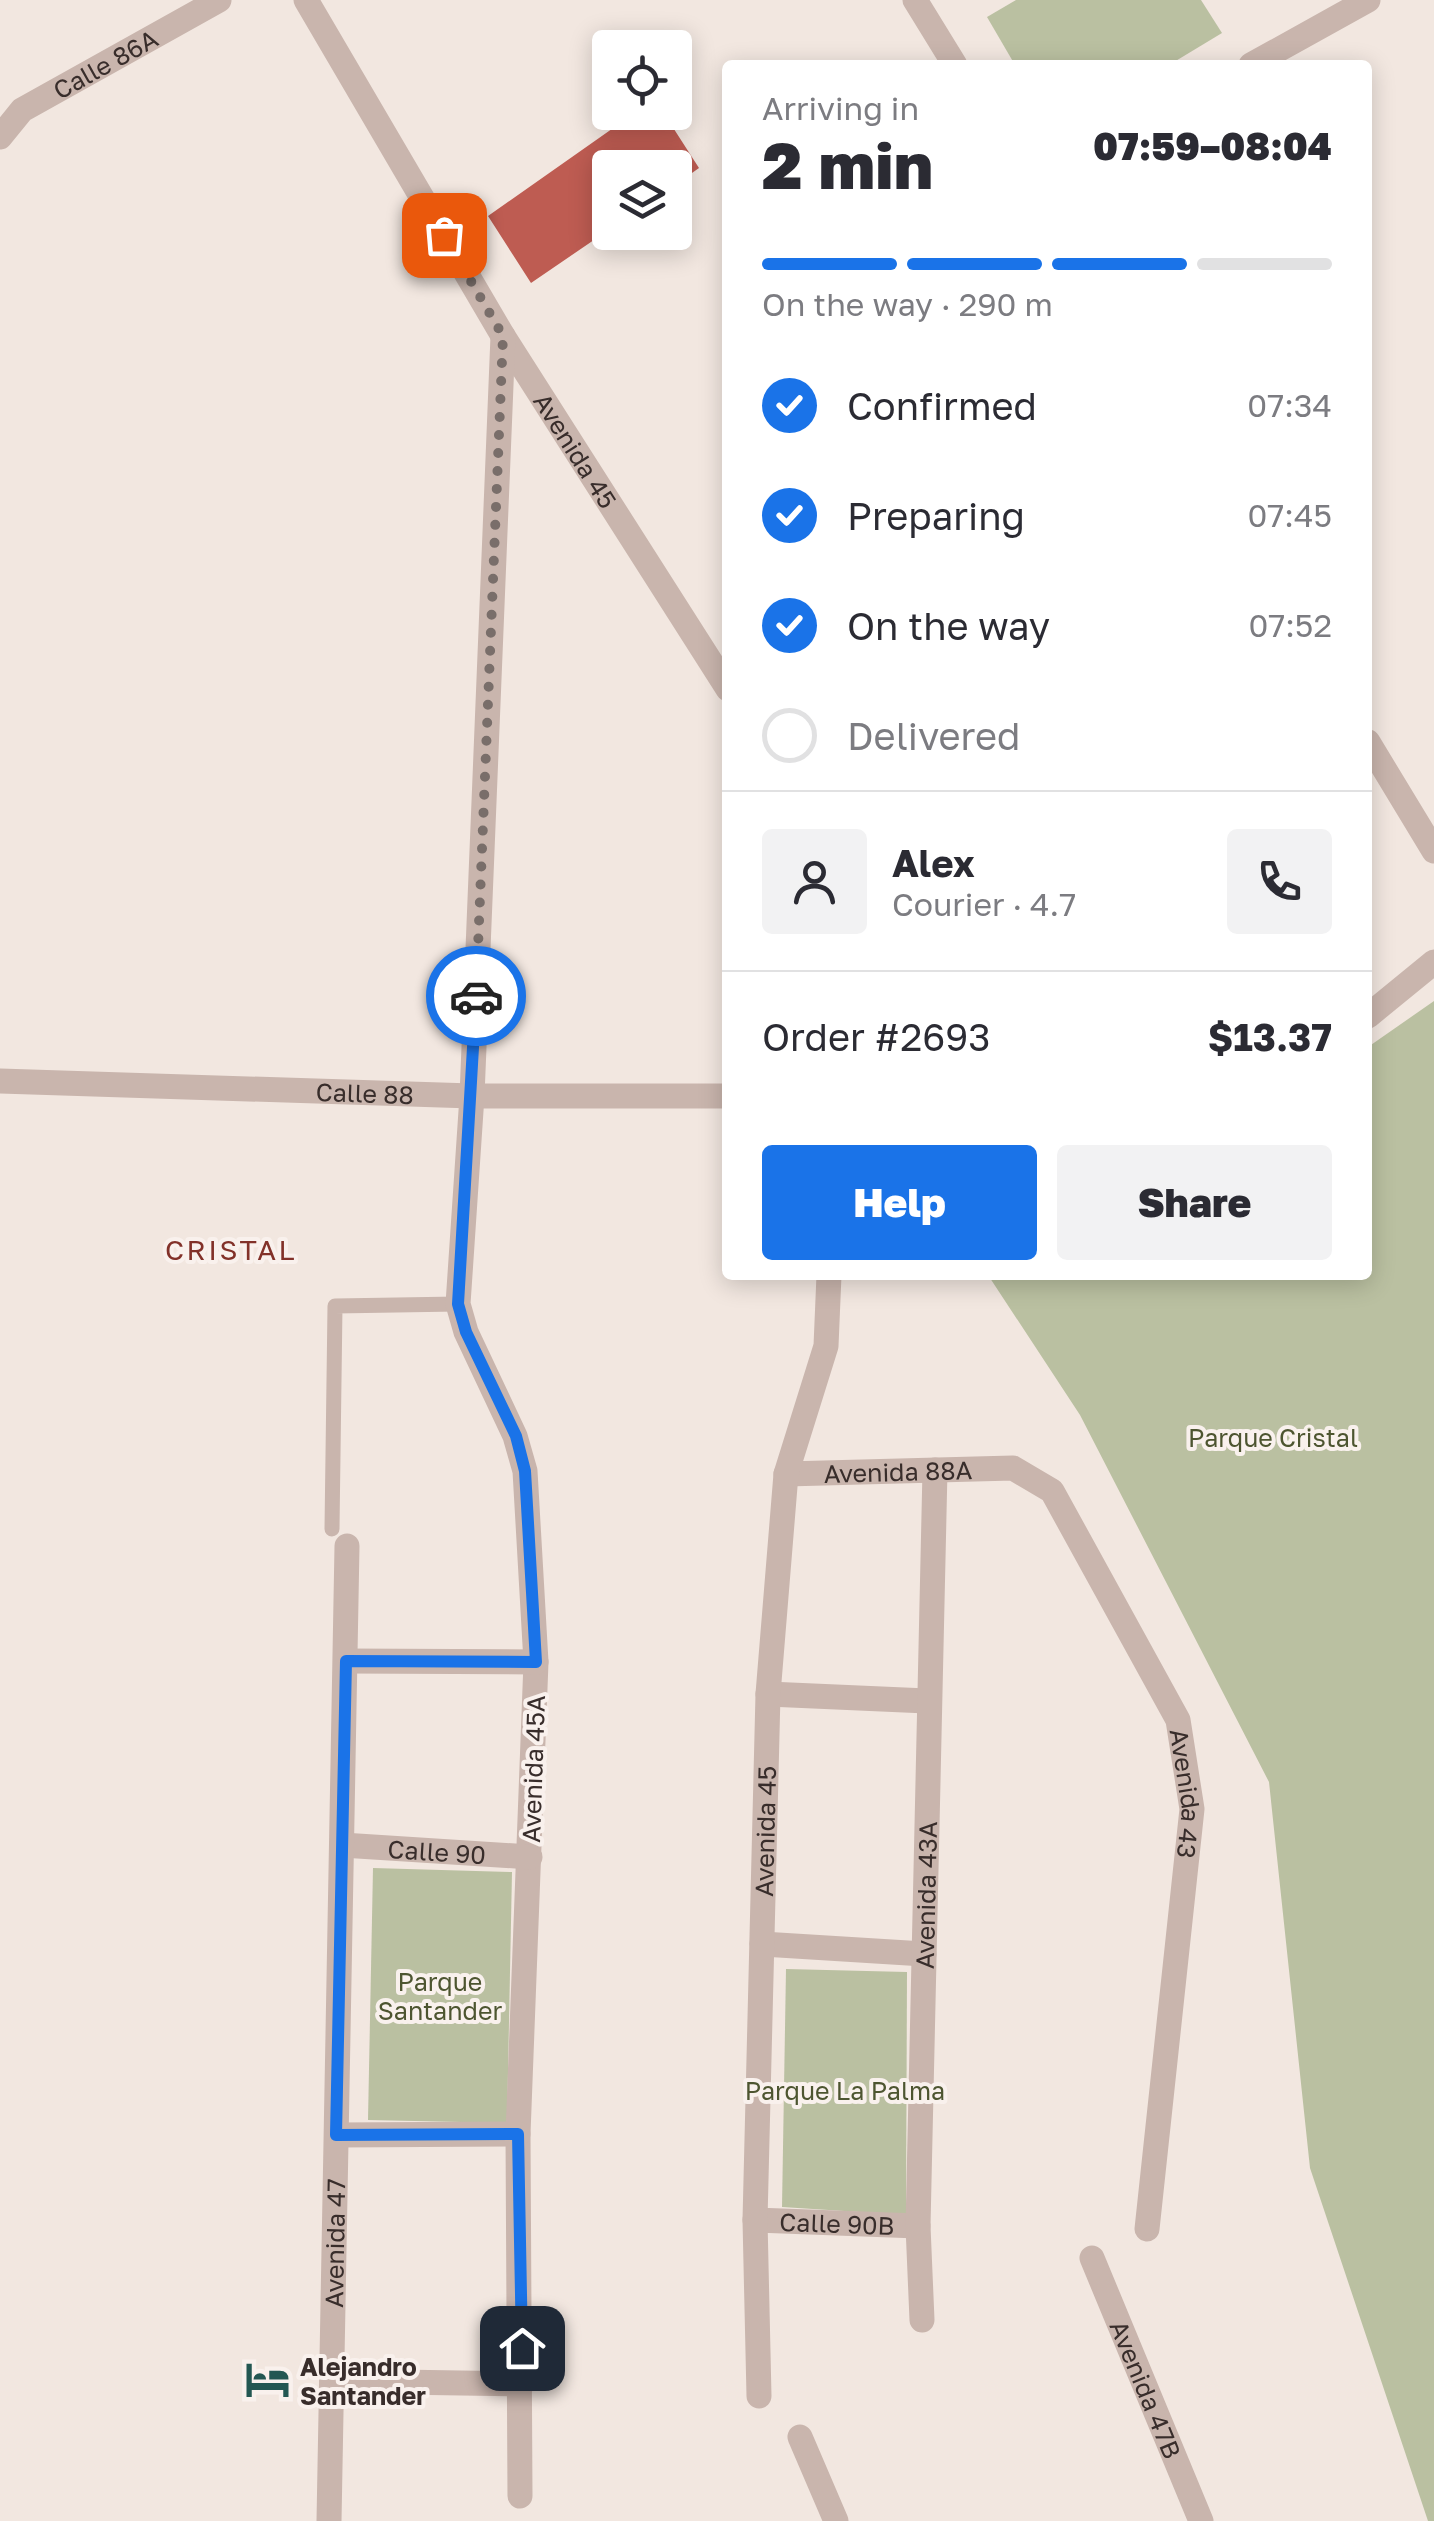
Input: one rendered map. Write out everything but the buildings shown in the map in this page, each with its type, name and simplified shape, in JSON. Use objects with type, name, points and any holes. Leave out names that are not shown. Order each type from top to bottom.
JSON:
[{"type":"street","name":"Calle 86A","points":[[0,137],[22,110],[219,0]]},
{"type":"street","name":"Avenida 45","points":[[306,0],[503,336],[722,680]]},
{"type":"street","points":[[915,0],[952,60]]},
{"type":"street","points":[[1259,60],[1368,0]]},
{"type":"street","name":"Avenida 45A","points":[[503,336],[472,1096],[458,1304],[466,1332],[516,1436],[525,1471],[536,1662],[518,2134],[520,2496]]},
{"type":"street","points":[[1372,749],[1434,851]]},
{"type":"street","points":[[1372,1013],[1434,962]]},
{"type":"street","name":"Calle 88","points":[[0,1081],[472,1096],[722,1096]]},
{"type":"street","name":"Avenida 45","points":[[759,2396],[755,2220],[768,1694],[786,1474],[826,1346],[829,1280]]},
{"type":"street","name":"Avenida 88A","points":[[786,1474],[1014,1468]]},
{"type":"street","name":"Avenida 43","points":[[1014,1468],[1052,1491],[1178,1720],[1192,1810],[1148,2229]]},
{"type":"street","name":"Avenida 43A","points":[[922,2320],[918,2226],[935,1470]]},
{"type":"street","name":"Avenida 47","points":[[329,2521],[346,1661],[340,1538]]},
{"type":"street","points":[[346,1661],[536,1662]]},
{"type":"street","points":[[768,1694],[928,1701]]},
{"type":"street","name":"Calle 90","points":[[342,1845],[530,1857]]},
{"type":"street","points":[[762,1944],[924,1954]]},
{"type":"street","points":[[336,2135],[518,2134]]},
{"type":"street","name":"Calle 90B","points":[[755,2220],[918,2226]]},
{"type":"street","name":"Avenida 47B","points":[[1092,2258],[1201,2521]]},
{"type":"street","points":[[332,2381],[522,2384]]},
{"type":"street","points":[[800,2437],[836,2521]]},
{"type":"lane","points":[[340,1538],[335,1306],[458,1304]]},
{"type":"green space","points":[[1016,0],[1201,0],[1222,33],[1177,60],[1012,60],[987,17]]},
{"type":"green space","name":"Parque Cristal","points":[[1434,1001],[1434,2521],[1428,2521],[1310,2168],[1269,1782],[1080,1415],[991,1280],[1372,1280],[1372,1044]]},
{"type":"green space","name":"Parque Santander","points":[[373,1868],[512,1872],[507,2123],[368,2120]]},
{"type":"green space","name":"Parque La Palma","points":[[786,1969],[907,1972],[906,2215],[782,2207]]},
{"type":"way so far","points":[[444,235],[503,336],[476,996]]},
{"type":"place","name":"Alejandro Santander","points":[[267,2380]]},
{"type":"district","name":"CRISTAL","points":[[231,1249]]},
{"type":"route","points":[[476,996],[458,1304],[466,1332],[516,1436],[525,1471],[536,1662],[346,1661],[336,2135],[518,2134],[522,2348]]}]
